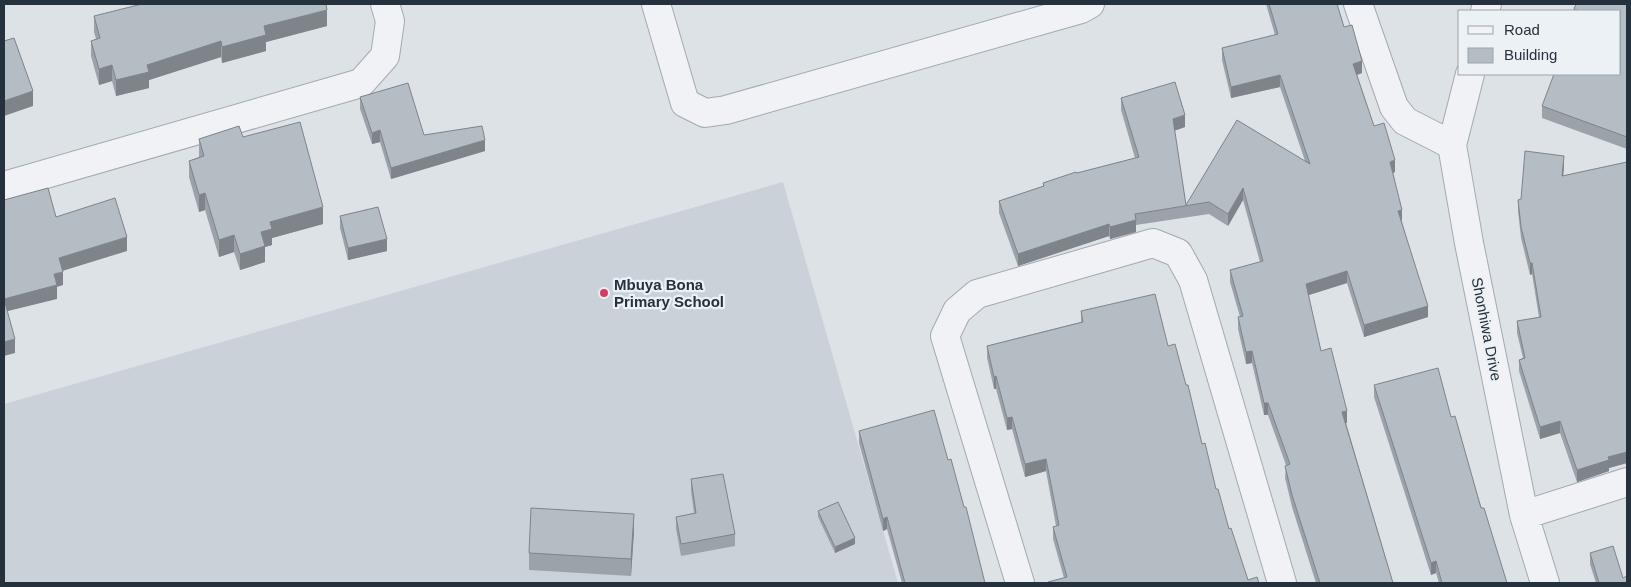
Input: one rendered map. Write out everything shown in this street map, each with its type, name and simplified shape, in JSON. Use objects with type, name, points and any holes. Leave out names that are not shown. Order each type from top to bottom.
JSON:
[{"type":"street","points":[[4,186],[361,83],[385,56],[390,21],[385,4]]},
{"type":"street","points":[[656,4],[686,103],[705,113],[726,110],[1081,9],[1090,4]]},
{"type":"street","points":[[1358,4],[1394,107],[1405,121],[1452,145]]},
{"type":"street","name":"Shonhiwa Drive","points":[[1470,75],[1452,145],[1471,253],[1524,515],[1545,583]]},
{"type":"street","points":[[1020,583],[944,336],[957,311],[977,294],[1153,243],[1178,253],[1193,280],[1282,583]]},
{"type":"street","points":[[1524,515],[1627,482]]},
{"type":"shaded area","name":"Mbuya Bona Primary School","points":[[783,182],[898,583],[4,583],[4,404]]},
{"type":"building","points":[[142,4],[326,4],[327,10],[264,26],[266,35],[222,47],[221,41],[147,65],[149,72],[116,80],[112,65],[99,69],[91,41],[100,38],[94,16]]},
{"type":"building","points":[[1269,4],[1337,4],[1344,27],[1352,25],[1362,61],[1353,64],[1374,126],[1384,123],[1395,160],[1390,162],[1402,210],[1398,211],[1428,306],[1364,325],[1347,271],[1306,284],[1321,351],[1331,348],[1347,411],[1342,412],[1393,583],[1320,583],[1292,495],[1285,466],[1290,464],[1268,403],[1264,403],[1252,351],[1246,352],[1238,317],[1243,316],[1230,270],[1263,261],[1243,188],[1228,214],[1209,202],[1135,214],[1136,220],[1110,227],[1109,224],[1018,254],[999,201],[1044,186],[1043,183],[1076,172],[1139,157],[1121,98],[1175,82],[1185,115],[1173,119],[1186,205],[1237,120],[1310,164],[1280,75],[1231,87],[1222,48],[1278,34]]},
{"type":"building","points":[[1576,4],[1627,4],[1627,137],[1542,106],[1554,75],[1621,75],[1621,10],[1574,9]]},
{"type":"building","points":[[14,38],[33,91],[4,101],[4,41]]},
{"type":"building","points":[[408,83],[424,135],[482,126],[485,140],[391,168],[380,130],[372,133],[360,97]]},
{"type":"building","points":[[300,122],[323,207],[270,222],[272,229],[261,232],[265,246],[240,254],[234,235],[219,240],[205,193],[199,195],[189,161],[204,156],[199,139],[239,126],[243,137]]},
{"type":"building","points":[[1525,151],[1564,156],[1562,176],[1627,162],[1627,452],[1608,457],[1609,460],[1577,470],[1560,421],[1540,427],[1519,360],[1525,358],[1517,321],[1541,317],[1532,263],[1530,263],[1521,227],[1518,200],[1521,199]]},
{"type":"building","points":[[48,188],[56,217],[115,198],[127,237],[59,258],[63,272],[54,274],[57,285],[4,299],[4,200]]},
{"type":"building","points":[[378,207],[387,239],[348,248],[340,216]]},
{"type":"building","points":[[1155,294],[1168,346],[1175,344],[1186,385],[1188,385],[1202,444],[1205,443],[1216,489],[1218,489],[1229,529],[1231,528],[1248,580],[1257,577],[1259,583],[1048,583],[1067,577],[1053,527],[1059,525],[1046,459],[1025,464],[1012,417],[1007,418],[996,376],[994,377],[987,346],[1083,322],[1081,311]]},
{"type":"building","points":[[4,299],[15,339],[4,342]]},
{"type":"building","points":[[1438,368],[1451,417],[1455,416],[1481,508],[1484,508],[1507,583],[1442,583],[1436,561],[1431,563],[1374,385]]},
{"type":"building","points":[[934,410],[948,460],[951,459],[964,507],[966,507],[985,583],[905,583],[887,517],[883,519],[859,431]]},
{"type":"building","points":[[723,474],[735,534],[681,544],[676,517],[696,513],[691,479]]},
{"type":"building","points":[[838,502],[855,538],[835,547],[818,511]]},
{"type":"building","points":[[531,508],[634,514],[631,559],[529,553]]},
{"type":"building","points":[[1613,546],[1623,578],[1627,576],[1627,583],[1599,583],[1590,553]]},
{"type":"place","name":"Mbuya Bona Primary School","points":[[604,293]]}]
